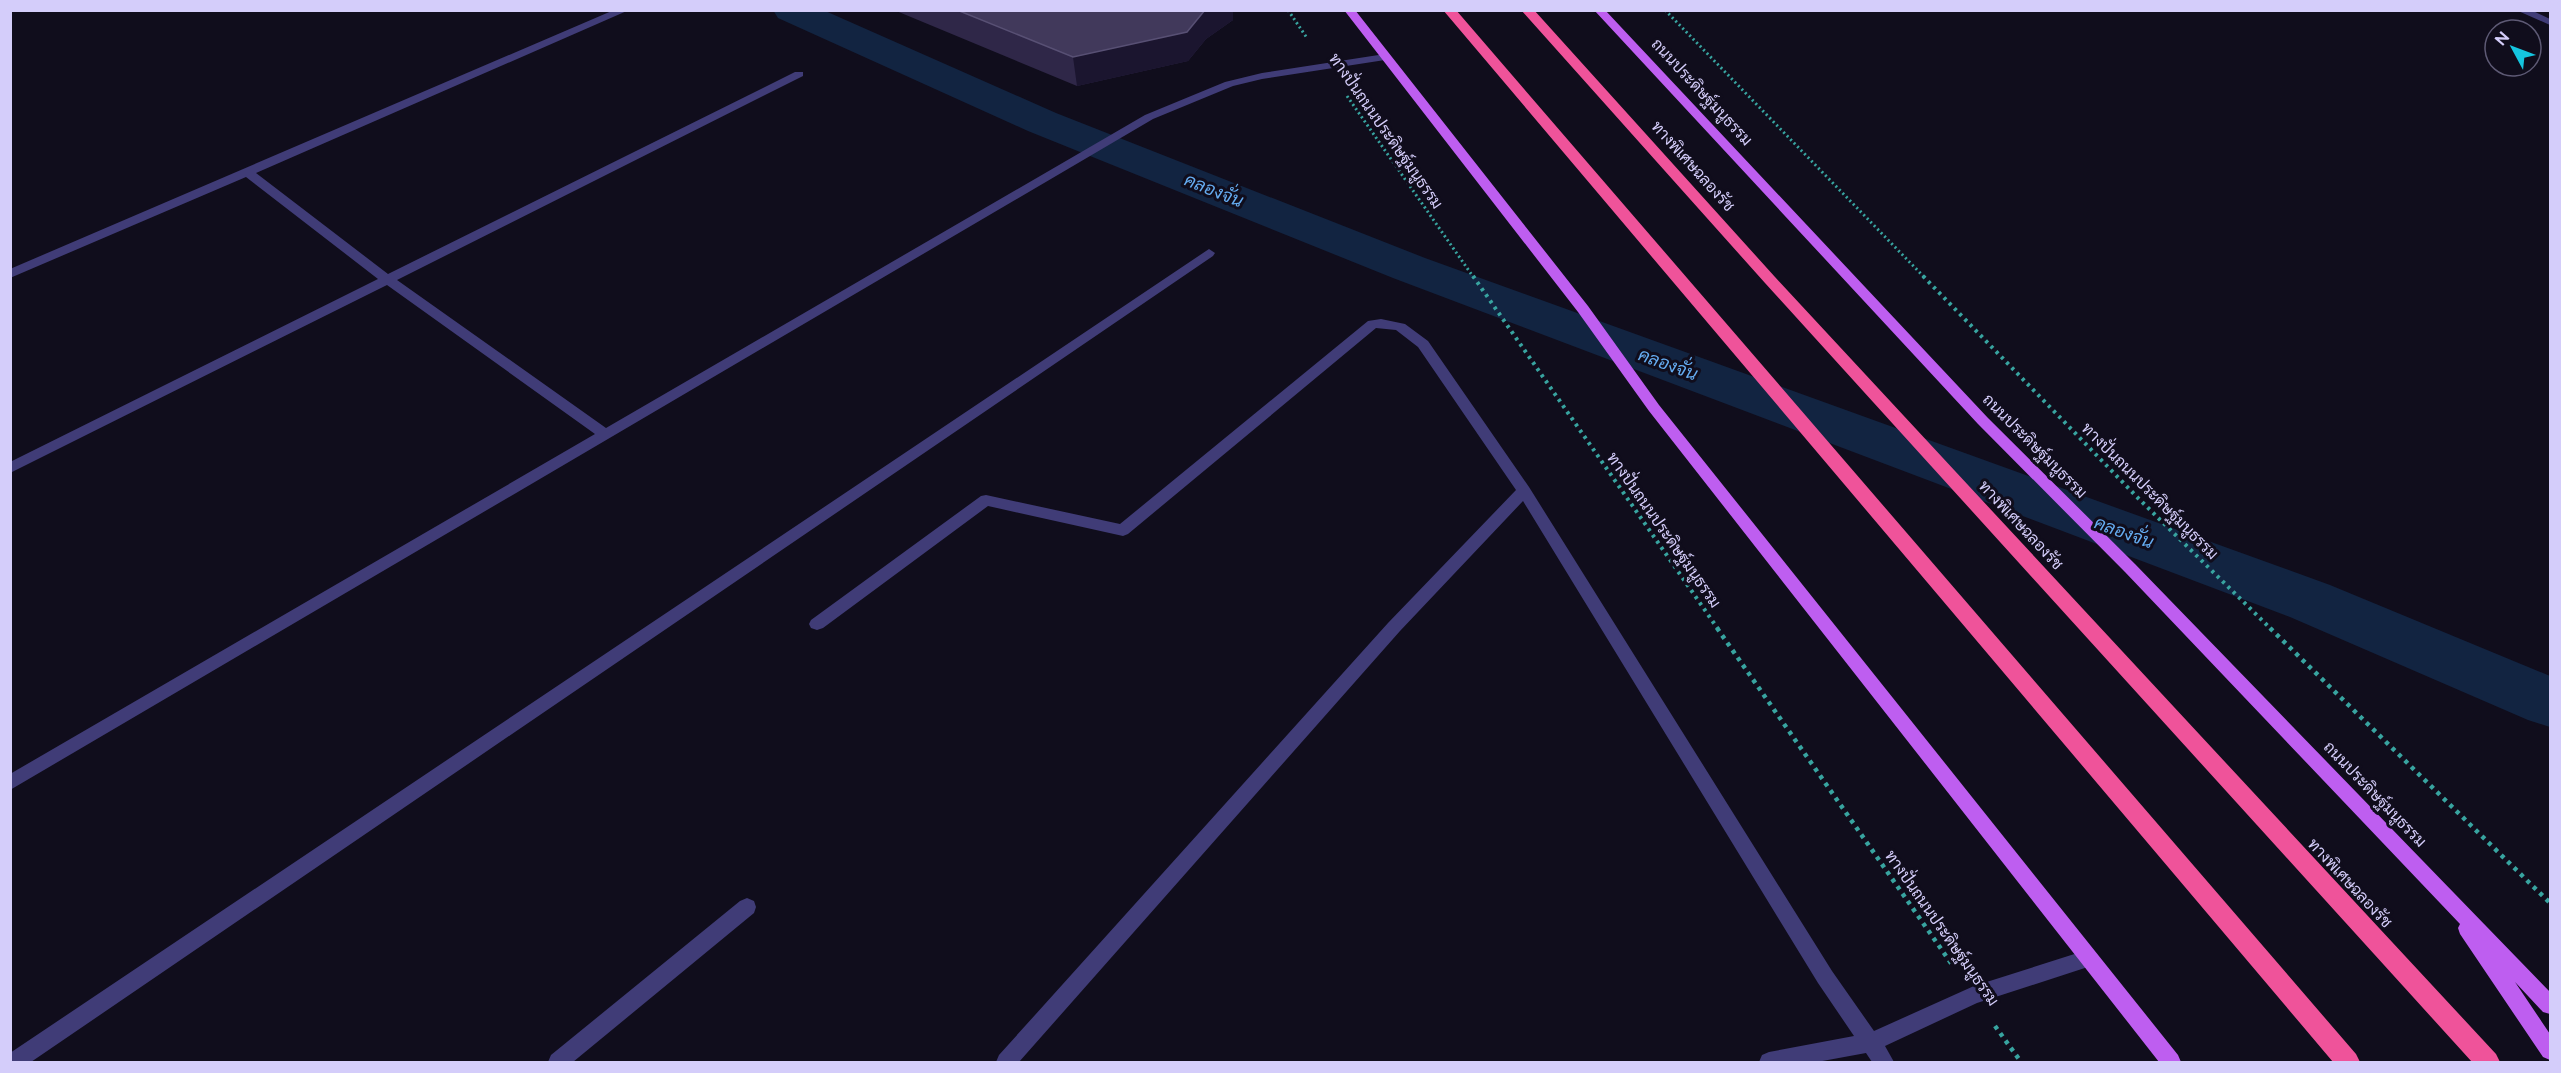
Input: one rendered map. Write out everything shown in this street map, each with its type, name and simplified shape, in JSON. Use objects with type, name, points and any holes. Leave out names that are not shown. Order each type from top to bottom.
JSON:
[{"type":"highway","points":[[1449,10],[2348,1062]]},
{"type":"highway","name":"ทางพิเศษฉลองรัช","points":[[1527,10],[1770,280],[2488,1062]]},
{"type":"main road","points":[[1349,10],[1583,309],[1654,408],[2170,1062]]},
{"type":"main road","name":"ถนนประดิษฐ์มนูธรรม","points":[[1599,10],[1983,422],[2130,568],[2550,1005]]},
{"type":"main road","points":[[2441,891],[2550,1050]]},
{"type":"street","points":[[10,274],[624,10]]},
{"type":"street","points":[[2521,10],[2550,22]]},
{"type":"street","points":[[10,783],[1149,117],[1229,84],[1262,76],[1384,57]]},
{"type":"street","points":[[10,468],[799,74]]},
{"type":"street","points":[[249,172],[388,280],[606,435]]},
{"type":"street","points":[[14,1062],[1209,253]]},
{"type":"street","points":[[817,624],[986,500],[1122,530],[1373,324],[1389,322],[1413,333],[1424,344],[1524,490],[1825,977],[1884,1062]]},
{"type":"street","points":[[1006,1062],[1394,627],[1524,490]]},
{"type":"street","points":[[558,1062],[747,906]]},
{"type":"street","points":[[1769,1062],[1872,1042],[1974,995],[2087,959]]},
{"type":"path","name":"ทางปั่นถนนประดิษฐ์มนูธรรม","points":[[1288,10],[2020,1062]]},
{"type":"path","name":"ทางปั่นถนนประดิษฐ์มนูธรรม","points":[[1665,10],[2138,498],[2550,903]]},
{"type":"building","points":[[957,10],[1205,10],[1187,32],[1073,57]]},
{"type":"waterway","name":"คลองจั่น","points":[[791,10],[1042,122],[1409,268],[2310,601],[2550,702]]}]
